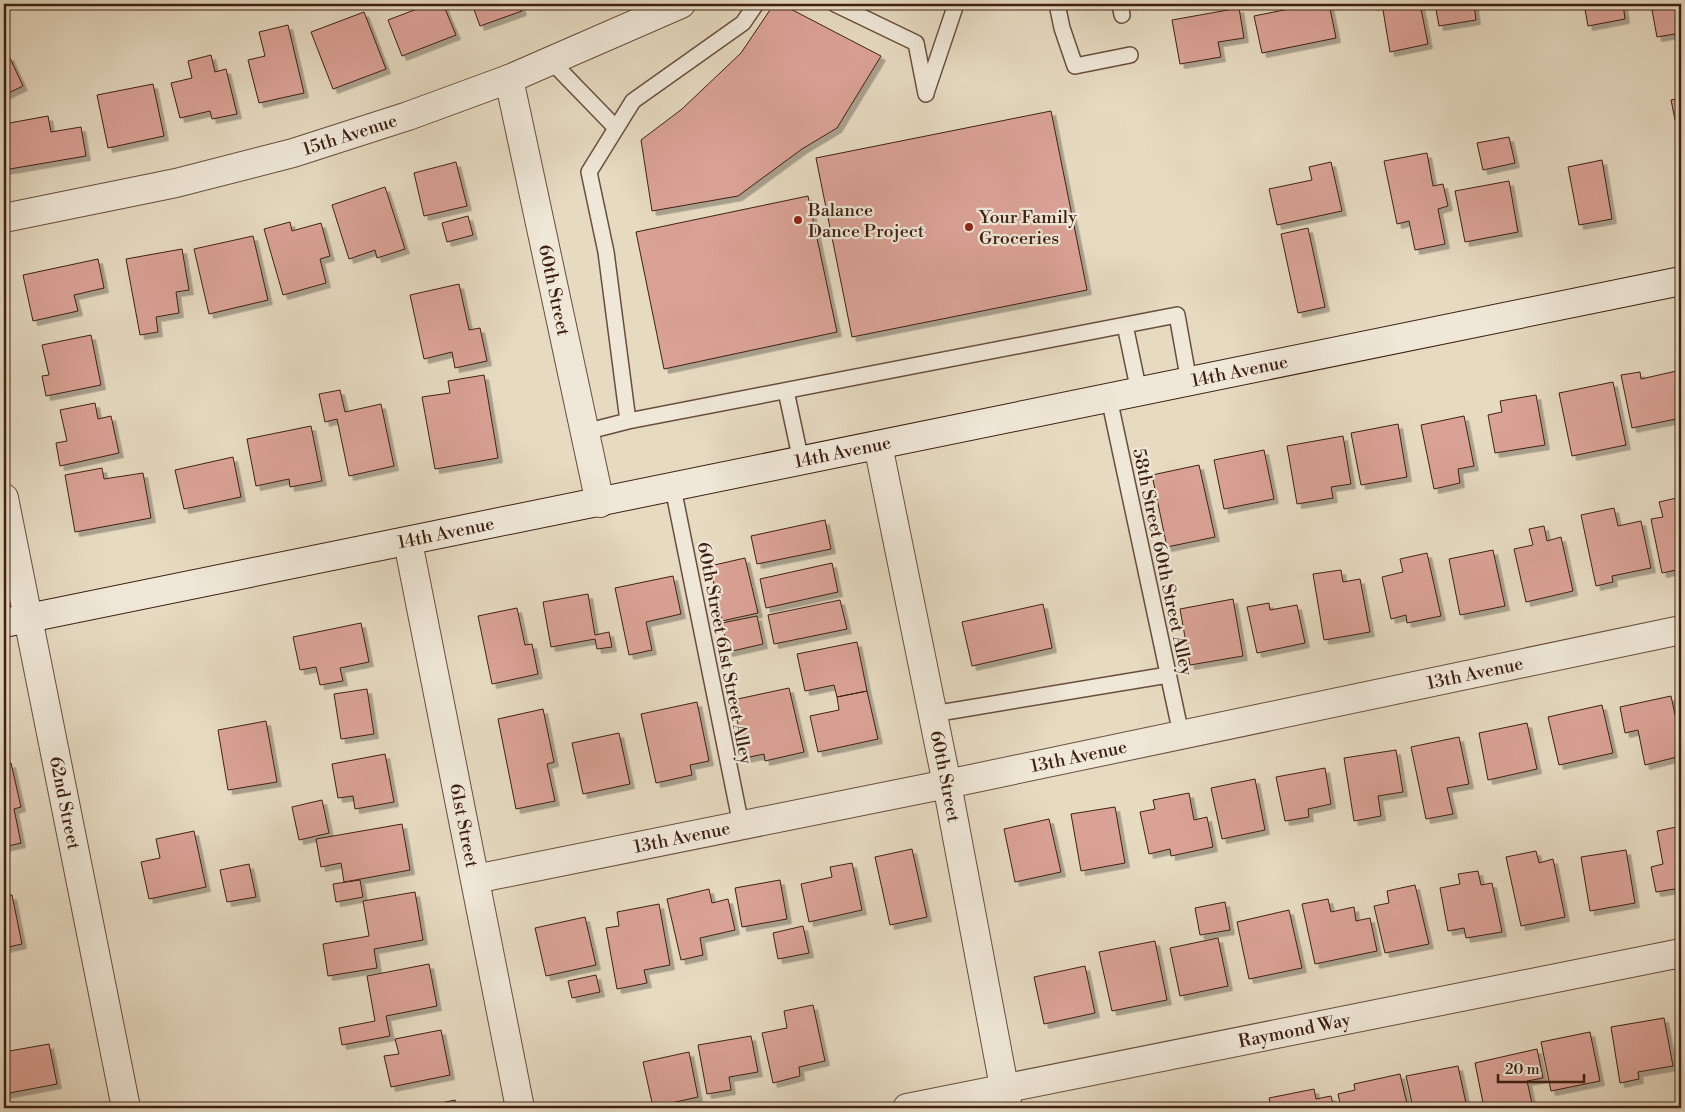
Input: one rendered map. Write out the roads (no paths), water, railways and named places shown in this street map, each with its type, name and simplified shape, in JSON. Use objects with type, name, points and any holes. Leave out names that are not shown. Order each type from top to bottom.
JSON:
[{"type":"street","name":"15th Avenue","points":[[4,218],[176,183],[293,153],[408,116],[509,79],[681,4]]},
{"type":"street","name":"60th Street","points":[[509,79],[600,503]]},
{"type":"street","name":"14th Avenue","points":[[16,621],[1681,281]]},
{"type":"street","name":"60th Street","points":[[878,445],[947,784],[1007,1098]]},
{"type":"street","name":"62nd Street","points":[[4,498],[16,621],[126,1108]]},
{"type":"street","name":"61st Street","points":[[408,542],[520,1108]]},
{"type":"street","name":"13th Avenue","points":[[475,879],[947,784],[1681,630]]},
{"type":"street","name":"Raymond Way","points":[[907,1108],[1007,1098],[1681,954]]},
{"type":"lane","points":[[628,421],[606,252],[589,172],[633,101],[743,22],[756,4]]},
{"type":"lane","points":[[835,4],[916,43],[926,94],[956,4]]},
{"type":"lane","points":[[1056,4],[1075,66],[1130,55]]},
{"type":"lane","points":[[551,61],[616,128]]},
{"type":"lane","points":[[585,432],[628,421],[1177,315],[1189,382]]},
{"type":"lane","points":[[1125,325],[1139,392]]},
{"type":"lane","points":[[786,391],[801,461]]},
{"type":"lane","name":"58th Street 60th Street Alley","points":[[1109,398],[1181,734]]},
{"type":"lane","name":"60th Street 61st Street Alley","points":[[673,488],[741,825]]},
{"type":"lane","points":[[932,714],[1168,675]]},
{"type":"place","name":"Balance Dance Project","points":[[798,220]]},
{"type":"place","name":"Your Family Groceries","points":[[969,227]]}]
